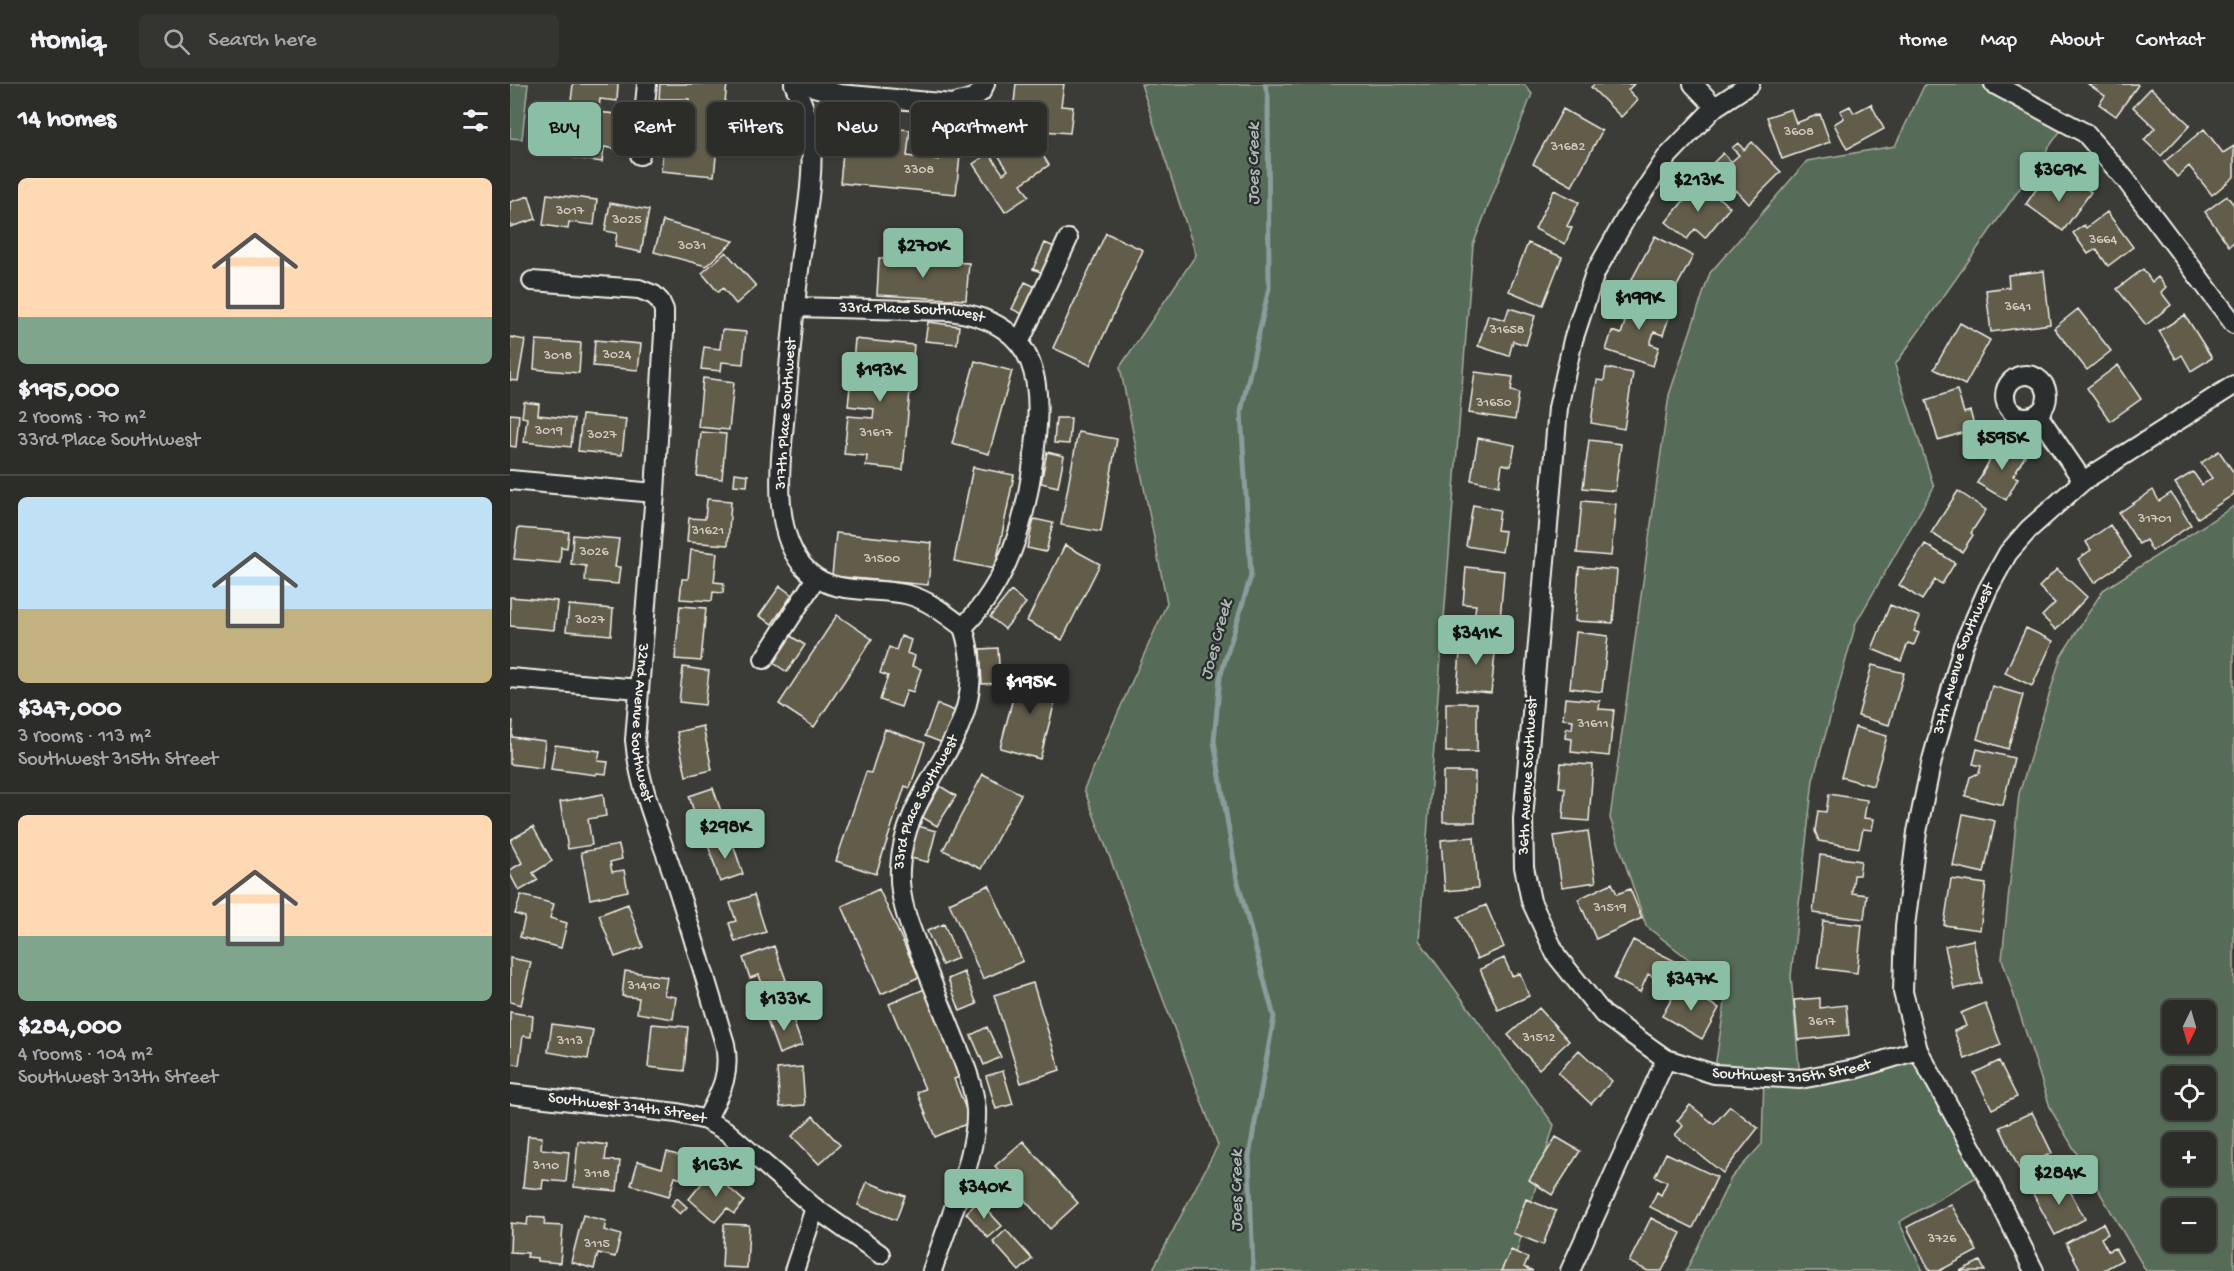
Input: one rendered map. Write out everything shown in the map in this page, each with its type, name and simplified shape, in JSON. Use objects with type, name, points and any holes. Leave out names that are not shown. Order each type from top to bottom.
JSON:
[{"type":"street","points":[[645,102],[647,84]]},
{"type":"street","name":"317th Place Southwest","points":[[794,84],[809,118],[812,164],[795,307],[781,461],[781,497],[786,530],[792,550],[804,567],[816,578],[843,588],[910,596],[940,609],[963,627]]},
{"type":"street","points":[[803,84],[839,94],[947,104],[965,102],[983,88]]},
{"type":"street","points":[[1693,84],[1714,107]]},
{"type":"street","name":"36th Avenue Southwest","points":[[1666,1059],[1603,1014],[1556,955],[1531,901],[1524,867],[1523,819],[1558,408],[1573,340],[1595,273],[1626,218],[1666,158],[1714,107],[1750,84]]},
{"type":"street","points":[[1994,84],[2085,133],[2125,179],[2234,324]]},
{"type":"street","points":[[1018,343],[1068,239]]},
{"type":"street","name":"32nd Avenue Southwest","points":[[532,281],[639,289],[654,295],[664,310],[655,492],[635,740],[642,785],[674,878],[729,1061],[726,1078],[706,1120]]},
{"type":"street","name":"33rd Place Southwest","points":[[795,307],[950,311],[973,314],[993,322],[1018,343],[1034,370],[1038,397],[1038,429],[1025,512],[1010,557],[999,578],[985,602],[963,627],[972,668],[966,709],[954,740],[911,819],[900,864],[900,887],[908,922],[966,1069],[975,1106],[975,1125],[969,1155],[932,1271]]},
{"type":"street","name":"37th Avenue Southwest","points":[[2034,1271],[1985,1172],[1918,1050],[1903,992],[1905,926],[1917,832],[1938,738],[1963,646],[1988,589],[2008,553],[2029,529],[2083,481],[2234,385]]},
{"type":"street","points":[[2038,415],[2083,481]]},
{"type":"street","points":[[510,480],[655,492]]},
{"type":"street","points":[[764,659],[816,578]]},
{"type":"street","points":[[510,678],[639,689]]},
{"type":"street","name":"Southwest 315th Street","points":[[1666,1059],[1714,1074],[1800,1079],[1855,1069],[1918,1050]]},
{"type":"street","points":[[1570,1271],[1666,1059]]},
{"type":"street","name":"Southwest 314th Street","points":[[510,1094],[677,1113],[706,1120],[726,1131],[815,1208],[880,1254]]},
{"type":"street","points":[[794,1271],[815,1208]]},
{"type":"green space","points":[[510,84],[528,84],[522,139],[510,138]]},
{"type":"green space","points":[[1141,84],[1524,84],[1532,94],[1473,245],[1419,940],[1554,1125],[1511,1271],[1152,1271],[1218,1145],[1084,789],[1167,603],[1120,367],[1196,255]]},
{"type":"green space","points":[[1925,84],[2004,84],[2066,123],[1895,365],[1934,487],[1856,623],[1813,780],[1791,976],[1800,1078],[1918,1050],[1985,1172],[1899,1222],[1923,1271],[1686,1271],[1731,1178],[1762,1144],[1764,1077],[1714,1074],[1727,989],[1646,926],[1610,818],[1669,395],[1710,273],[1807,161],[1895,146]]},
{"type":"green space","points":[[2234,506],[2234,1271],[2146,1271],[2051,1110],[2002,959],[2019,794],[2061,656],[2103,590]]},
{"type":"building","points":[[573,84],[618,84],[617,101],[600,99],[600,102],[571,102]]},
{"type":"building","points":[[660,84],[727,84],[725,102],[707,102],[707,156],[716,157],[714,176],[661,171],[663,156],[695,156],[695,102],[689,102],[689,99],[659,99]]},
{"type":"building","points":[[1016,84],[1064,84],[1061,106],[1073,107],[1070,133],[1047,131],[1047,102],[1014,102]]},
{"type":"building","points":[[1595,84],[1634,84],[1628,90],[1638,100],[1621,117],[1591,87]]},
{"type":"building","points":[[2088,84],[2138,85],[2116,116],[2099,104],[2105,96]]},
{"type":"building","points":[[2151,88],[2190,125],[2161,156],[2144,140],[2155,128],[2133,107]]},
{"type":"building","points":[[1871,104],[1884,129],[1847,149],[1834,124],[1844,118],[1840,111],[1850,106],[1854,113]]},
{"type":"building","points":[[1563,109],[1602,131],[1572,186],[1533,164]]},
{"type":"building","points":[[1791,109],[1796,123],[1820,114],[1830,142],[1782,159],[1767,117]]},
{"type":"building","points":[[601,112],[613,114],[613,148],[604,147],[602,162],[574,158],[575,156],[601,156]]},
{"type":"building","points":[[899,129],[910,130],[907,156],[933,156],[933,159],[939,160],[939,156],[960,156],[956,194],[840,183],[843,156],[899,156]]},
{"type":"building","points":[[2204,129],[2223,153],[2234,146],[2234,177],[2212,195],[2189,166],[2177,177],[2164,162]]},
{"type":"building","points":[[1752,142],[1781,172],[1749,204],[1736,190],[1732,195],[1707,169],[1723,153],[1731,162],[1739,155],[1732,148],[1738,143],[1744,150]]},
{"type":"building","points":[[985,156],[991,156],[1003,174],[1008,170],[999,156],[1043,156],[1049,165],[1021,184],[1029,196],[1005,212],[973,164]]},
{"type":"building","points":[[2072,178],[2091,192],[2063,231],[2026,204],[2042,181],[2061,195]]},
{"type":"building","points":[[1699,182],[1730,207],[1705,238],[1695,229],[1687,239],[1666,222]]},
{"type":"building","points":[[1554,190],[1579,202],[1567,226],[1572,228],[1565,244],[1535,229]]},
{"type":"building","points":[[547,194],[597,200],[594,225],[569,222],[568,229],[543,225]]},
{"type":"building","points":[[529,196],[536,219],[510,227],[510,202]]},
{"type":"building","points":[[2227,196],[2234,205],[2234,242],[2229,246],[2205,212]]},
{"type":"building","points":[[610,203],[649,210],[641,252],[615,247],[617,233],[605,231]]},
{"type":"building","points":[[2107,212],[2133,247],[2108,266],[2096,249],[2088,254],[2073,233],[2084,225],[2086,228]]},
{"type":"building","points":[[663,221],[734,241],[706,266],[654,252]]},
{"type":"building","points":[[1106,233],[1143,250],[1090,365],[1053,348]]},
{"type":"building","points":[[1655,236],[1693,256],[1668,303],[1630,283]]},
{"type":"building","points":[[1045,243],[1059,249],[1048,275],[1033,269]]},
{"type":"building","points":[[1528,243],[1562,257],[1543,305],[1509,291]]},
{"type":"building","points":[[726,252],[756,286],[736,304],[723,288],[718,292],[702,273]]},
{"type":"building","points":[[879,258],[969,263],[966,300],[877,295]]},
{"type":"building","points":[[2143,269],[2152,282],[2158,277],[2166,287],[2161,292],[2171,305],[2146,325],[2117,289]]},
{"type":"building","points":[[2044,271],[2050,324],[1991,332],[1986,290],[2009,287],[2008,275]]},
{"type":"building","points":[[1025,282],[1040,289],[1026,316],[1012,309]]},
{"type":"building","points":[[1628,297],[1671,311],[1663,335],[1654,332],[1650,344],[1659,347],[1653,366],[1606,350],[1612,331],[1621,334],[1625,322],[1620,320]]},
{"type":"building","points":[[1509,308],[1535,316],[1526,345],[1513,341],[1509,356],[1478,346],[1488,315],[1505,320]]},
{"type":"building","points":[[2078,309],[2111,351],[2087,370],[2054,328]]},
{"type":"building","points":[[2185,315],[2212,358],[2191,371],[2182,355],[2176,359],[2159,331]]},
{"type":"building","points":[[928,322],[959,326],[957,344],[925,341]]},
{"type":"building","points":[[1960,323],[1990,340],[1965,385],[1934,369]]},
{"type":"building","points":[[722,330],[746,332],[743,364],[722,362],[721,371],[701,369],[704,347],[720,349]]},
{"type":"building","points":[[510,337],[525,340],[518,381],[510,380]]},
{"type":"building","points":[[855,339],[914,345],[903,470],[866,466],[867,456],[844,454],[848,416],[873,418],[874,409],[848,406],[852,368],[876,370],[877,364],[853,362]]},
{"type":"building","points":[[536,340],[581,343],[579,373],[534,369]]},
{"type":"building","points":[[595,340],[641,344],[638,370],[593,366]]},
{"type":"building","points":[[975,361],[1012,371],[989,454],[952,444]]},
{"type":"building","points":[[2118,365],[2141,399],[2110,421],[2087,388]]},
{"type":"building","points":[[1606,368],[1633,373],[1624,429],[1591,423],[1597,380],[1604,381]]},
{"type":"building","points":[[1475,372],[1513,377],[1511,391],[1519,393],[1515,420],[1469,413]]},
{"type":"building","points":[[703,378],[734,382],[729,430],[698,427]]},
{"type":"building","points":[[1957,390],[1964,413],[1970,411],[1975,429],[1938,440],[1926,400]]},
{"type":"building","points":[[524,402],[539,404],[538,415],[574,419],[571,447],[524,442],[527,418],[522,417]]},
{"type":"building","points":[[510,414],[519,415],[516,447],[510,446]]},
{"type":"building","points":[[582,415],[626,419],[622,455],[578,451]]},
{"type":"building","points":[[1056,418],[1071,418],[1069,444],[1054,443]]},
{"type":"building","points":[[701,432],[726,434],[722,479],[697,476]]},
{"type":"building","points":[[1078,432],[1117,439],[1101,532],[1061,525]]},
{"type":"building","points":[[1478,438],[1515,445],[1511,466],[1502,464],[1499,486],[1471,480]]},
{"type":"building","points":[[1589,440],[1621,444],[1615,491],[1583,488]]},
{"type":"building","points":[[2000,442],[2025,456],[2013,476],[2018,478],[2006,500],[1977,483]]},
{"type":"building","points":[[2219,451],[2234,473],[2234,494],[2198,518],[2175,483],[2193,472],[2202,485],[2212,478],[2201,463]]},
{"type":"building","points":[[1047,452],[1064,456],[1058,487],[1041,483]]},
{"type":"building","points":[[973,467],[1014,475],[995,569],[954,561]]},
{"type":"building","points":[[735,473],[748,475],[747,486],[734,485]]},
{"type":"building","points":[[2153,490],[2159,501],[2171,493],[2191,525],[2152,551],[2146,540],[2139,544],[2119,513]]},
{"type":"building","points":[[1958,491],[1986,510],[1962,552],[1931,533]]},
{"type":"building","points":[[707,499],[731,501],[728,545],[687,542],[689,518],[705,519]]},
{"type":"building","points":[[1582,501],[1616,504],[1611,556],[1577,553]]},
{"type":"building","points":[[1473,505],[1500,510],[1497,530],[1505,531],[1502,552],[1466,546]]},
{"type":"building","points":[[1034,519],[1053,523],[1046,552],[1027,548]]},
{"type":"building","points":[[2110,525],[2131,557],[2094,583],[2078,559],[2091,550],[2086,542]]},
{"type":"building","points":[[518,528],[569,532],[567,548],[561,547],[560,563],[514,559]]},
{"type":"building","points":[[836,533],[932,543],[928,585],[832,576]]},
{"type":"building","points":[[573,535],[619,539],[615,567],[620,567],[618,584],[585,581],[586,566],[571,564]]},
{"type":"building","points":[[1925,544],[1955,563],[1942,584],[1935,580],[1922,600],[1899,585]]},
{"type":"building","points":[[1065,545],[1100,564],[1062,640],[1027,621]]},
{"type":"building","points":[[691,550],[717,553],[714,582],[724,583],[723,593],[713,592],[712,601],[680,599],[682,579],[688,579]]},
{"type":"building","points":[[1466,567],[1504,571],[1500,620],[1474,618],[1476,605],[1463,604]]},
{"type":"building","points":[[1579,567],[1617,570],[1613,623],[1575,621]]},
{"type":"building","points":[[2057,569],[2087,597],[2056,630],[2042,616],[2055,603],[2039,587]]},
{"type":"building","points":[[780,586],[792,595],[772,624],[759,616]]},
{"type":"building","points":[[1011,591],[1026,603],[1005,629],[990,617]]},
{"type":"building","points":[[510,597],[557,601],[554,630],[510,626]]},
{"type":"building","points":[[569,605],[613,609],[611,635],[566,631]]},
{"type":"building","points":[[1890,605],[1920,617],[1914,631],[1919,633],[1914,645],[1908,643],[1901,661],[1872,649]]},
{"type":"building","points":[[680,606],[706,608],[701,661],[675,659]]},
{"type":"building","points":[[837,615],[872,639],[814,727],[779,704]]},
{"type":"building","points":[[2026,628],[2053,641],[2032,686],[2005,673]]},
{"type":"building","points":[[1576,632],[1608,636],[1602,692],[1570,688]]},
{"type":"building","points":[[789,635],[805,645],[787,672],[772,662]]},
{"type":"building","points":[[901,636],[911,640],[907,653],[915,656],[912,666],[921,669],[913,692],[907,690],[901,707],[880,700],[888,676],[880,673],[889,647],[896,650]]},
{"type":"building","points":[[1461,640],[1496,643],[1491,693],[1457,690]]},
{"type":"building","points":[[998,648],[1000,683],[982,684],[980,649]]},
{"type":"building","points":[[1872,665],[1904,673],[1889,725],[1858,716]]},
{"type":"building","points":[[683,667],[709,671],[705,705],[679,702]]},
{"type":"building","points":[[1020,671],[1060,682],[1040,759],[1000,748]]},
{"type":"building","points":[[1992,686],[2023,695],[2008,749],[1977,739]]},
{"type":"building","points":[[1565,698],[1600,701],[1599,709],[1614,710],[1609,756],[1571,752],[1572,739],[1565,738],[1566,728],[1572,729],[1573,720],[1563,719]]},
{"type":"building","points":[[1446,703],[1477,703],[1477,752],[1446,752]]},
{"type":"building","points":[[937,704],[955,711],[943,743],[925,736]]},
{"type":"building","points":[[510,721],[513,721],[512,737],[545,741],[542,768],[510,764]]},
{"type":"building","points":[[703,726],[712,770],[686,776],[677,732]]},
{"type":"building","points":[[1855,727],[1887,736],[1873,786],[1841,777]]},
{"type":"building","points":[[885,729],[925,743],[910,788],[905,786],[876,874],[836,861],[866,772],[871,773]]},
{"type":"building","points":[[555,745],[600,751],[598,761],[608,762],[606,774],[597,773],[596,775],[551,769]]},
{"type":"building","points":[[1977,749],[2014,758],[2003,805],[1965,796],[1970,777],[1979,773],[1981,766],[1973,764]]},
{"type":"building","points":[[1561,763],[1593,765],[1589,821],[1563,819],[1565,788],[1559,787]]},
{"type":"building","points":[[1443,772],[1475,772],[1475,822],[1443,822]]},
{"type":"building","points":[[983,774],[1021,794],[981,869],[943,850]]},
{"type":"building","points":[[940,786],[956,796],[937,826],[922,817]]},
{"type":"building","points":[[713,788],[725,823],[694,833],[687,814],[694,812],[689,796]]},
{"type":"building","points":[[603,794],[606,816],[588,819],[592,845],[568,849],[560,802]]},
{"type":"building","points":[[1829,794],[1867,800],[1864,818],[1874,819],[1872,830],[1863,829],[1859,848],[1819,841],[1815,831],[1818,811],[1826,812]]},
{"type":"building","points":[[1963,814],[1995,821],[1984,873],[1953,866]]},
{"type":"building","points":[[918,826],[936,831],[928,862],[910,858]]},
{"type":"building","points":[[533,827],[552,861],[533,873],[538,880],[519,891],[510,870],[522,863],[510,840]]},
{"type":"building","points":[[1588,831],[1596,882],[1562,887],[1554,836]]},
{"type":"building","points":[[1474,837],[1478,888],[1445,891],[1441,840]]},
{"type":"building","points":[[731,838],[743,874],[720,882],[708,845]]},
{"type":"building","points":[[619,845],[622,859],[610,862],[612,872],[624,870],[628,891],[590,899],[581,852]]},
{"type":"building","points":[[1820,855],[1861,861],[1859,875],[1854,875],[1852,893],[1867,895],[1864,919],[1813,913]]},
{"type":"building","points":[[1951,879],[1986,884],[1980,930],[1944,925]]},
{"type":"building","points":[[1612,883],[1617,894],[1630,889],[1642,918],[1596,939],[1578,899]]},
{"type":"building","points":[[989,885],[1023,961],[983,979],[949,903]]},
{"type":"building","points":[[879,889],[919,977],[881,994],[842,906]]},
{"type":"building","points":[[521,895],[554,904],[550,918],[567,923],[561,948],[520,937],[525,917],[515,914]]},
{"type":"building","points":[[754,895],[766,932],[735,942],[729,923],[736,921],[730,903]]},
{"type":"building","points":[[628,904],[643,947],[615,957],[599,915]]},
{"type":"building","points":[[1486,905],[1504,947],[1477,959],[1458,917]]},
{"type":"building","points":[[1823,921],[1862,925],[1857,973],[1817,968]]},
{"type":"building","points":[[944,924],[958,958],[942,965],[927,931]]},
{"type":"building","points":[[1633,940],[1677,962],[1667,984],[1648,974],[1640,992],[1614,979]]},
{"type":"building","points":[[1973,940],[1982,983],[1954,989],[1945,946]]},
{"type":"building","points":[[774,946],[786,980],[764,989],[759,975],[750,978],[743,958]]},
{"type":"building","points":[[510,958],[531,962],[521,1005],[510,1002]]},
{"type":"building","points":[[1504,958],[1512,976],[1520,973],[1529,996],[1498,1010],[1480,969]]},
{"type":"building","points":[[625,971],[667,977],[664,995],[676,997],[673,1019],[637,1013],[639,998],[622,996]]},
{"type":"building","points":[[964,972],[977,1004],[960,1011],[948,979]]},
{"type":"building","points":[[1033,983],[1060,1070],[1021,1083],[994,995]]},
{"type":"building","points":[[1679,986],[1719,1008],[1702,1039],[1662,1016]]},
{"type":"building","points":[[927,988],[962,1076],[954,1079],[971,1122],[935,1137],[917,1092],[925,1089],[889,1004]]},
{"type":"building","points":[[1820,998],[1820,1008],[1846,1005],[1849,1035],[1798,1040],[1794,1000]]},
{"type":"building","points":[[1985,1003],[2001,1045],[1965,1059],[1954,1031],[1966,1026],[1961,1013]]},
{"type":"building","points":[[1539,1008],[1569,1041],[1539,1069],[1508,1035]]},
{"type":"building","points":[[789,1009],[802,1045],[779,1054],[766,1018]]},
{"type":"building","points":[[510,1012],[533,1016],[531,1037],[523,1036],[519,1065],[510,1063]]},
{"type":"building","points":[[552,1024],[593,1030],[588,1059],[548,1052]]},
{"type":"building","points":[[652,1024],[688,1027],[684,1071],[648,1067]]},
{"type":"building","points":[[987,1027],[1001,1057],[984,1065],[971,1035]]},
{"type":"building","points":[[1579,1050],[1612,1081],[1591,1104],[1558,1073]]},
{"type":"building","points":[[1999,1061],[2017,1097],[1992,1109],[1974,1073]]},
{"type":"building","points":[[802,1067],[805,1105],[780,1107],[777,1069]]},
{"type":"building","points":[[1003,1071],[1013,1104],[996,1109],[986,1076]]},
{"type":"building","points":[[1690,1105],[1714,1124],[1730,1106],[1758,1128],[1723,1173],[1675,1135],[1683,1126],[1677,1121]]},
{"type":"building","points":[[2032,1112],[2052,1153],[2019,1169],[2000,1127]]},
{"type":"building","points":[[813,1116],[840,1145],[819,1164],[792,1136]]},
{"type":"building","points":[[528,1136],[542,1137],[541,1149],[569,1152],[566,1182],[543,1180],[542,1189],[523,1187]]},
{"type":"building","points":[[1556,1137],[1580,1151],[1552,1195],[1529,1180]]},
{"type":"building","points":[[578,1141],[607,1145],[605,1160],[620,1161],[617,1191],[574,1187]]},
{"type":"building","points":[[1023,1141],[1078,1203],[1050,1229],[995,1166]]},
{"type":"building","points":[[667,1152],[688,1158],[682,1179],[675,1177],[669,1196],[631,1185],[638,1161],[662,1168]]},
{"type":"building","points":[[1666,1153],[1717,1177],[1693,1228],[1650,1207],[1657,1192],[1661,1195],[1667,1182],[1655,1176]]},
{"type":"building","points":[[711,1172],[744,1201],[734,1214],[727,1208],[715,1222],[689,1199]]},
{"type":"building","points":[[2062,1176],[2085,1219],[2055,1235],[2032,1192]]},
{"type":"building","points":[[867,1182],[905,1196],[896,1220],[858,1205]]},
{"type":"building","points":[[677,1198],[687,1207],[680,1214],[671,1206]]},
{"type":"building","points":[[1526,1199],[1556,1211],[1543,1245],[1513,1233]]},
{"type":"building","points":[[979,1201],[1002,1226],[988,1238],[966,1213]]},
{"type":"building","points":[[1951,1204],[1977,1251],[1939,1271],[1930,1271],[1907,1227]]},
{"type":"building","points":[[583,1215],[606,1221],[604,1230],[621,1235],[615,1257],[598,1253],[594,1269],[571,1262]]},
{"type":"building","points":[[528,1217],[545,1218],[544,1225],[563,1226],[560,1263],[537,1261],[537,1258],[527,1257],[528,1253],[510,1252],[511,1223],[527,1225]]},
{"type":"building","points":[[1651,1218],[1681,1233],[1662,1271],[1648,1271],[1629,1262]]},
{"type":"building","points":[[2103,1223],[2108,1234],[2101,1238],[2108,1251],[2115,1248],[2122,1260],[2102,1271],[2081,1271],[2066,1243]]},
{"type":"building","points":[[724,1224],[749,1225],[747,1268],[722,1267]]},
{"type":"building","points":[[1006,1230],[1032,1259],[1019,1271],[993,1242]]},
{"type":"building","points":[[1511,1250],[1528,1258],[1524,1267],[1533,1271],[1501,1271]]},
{"type":"building","points":[[1980,1261],[1985,1271],[1960,1271]]},
{"type":"waterway","name":"Joes Creek","points":[[1253,1271],[1249,1156],[1274,1017],[1237,879],[1214,741],[1220,677],[1251,576],[1241,412],[1269,288],[1268,96],[1265,84]]}]
